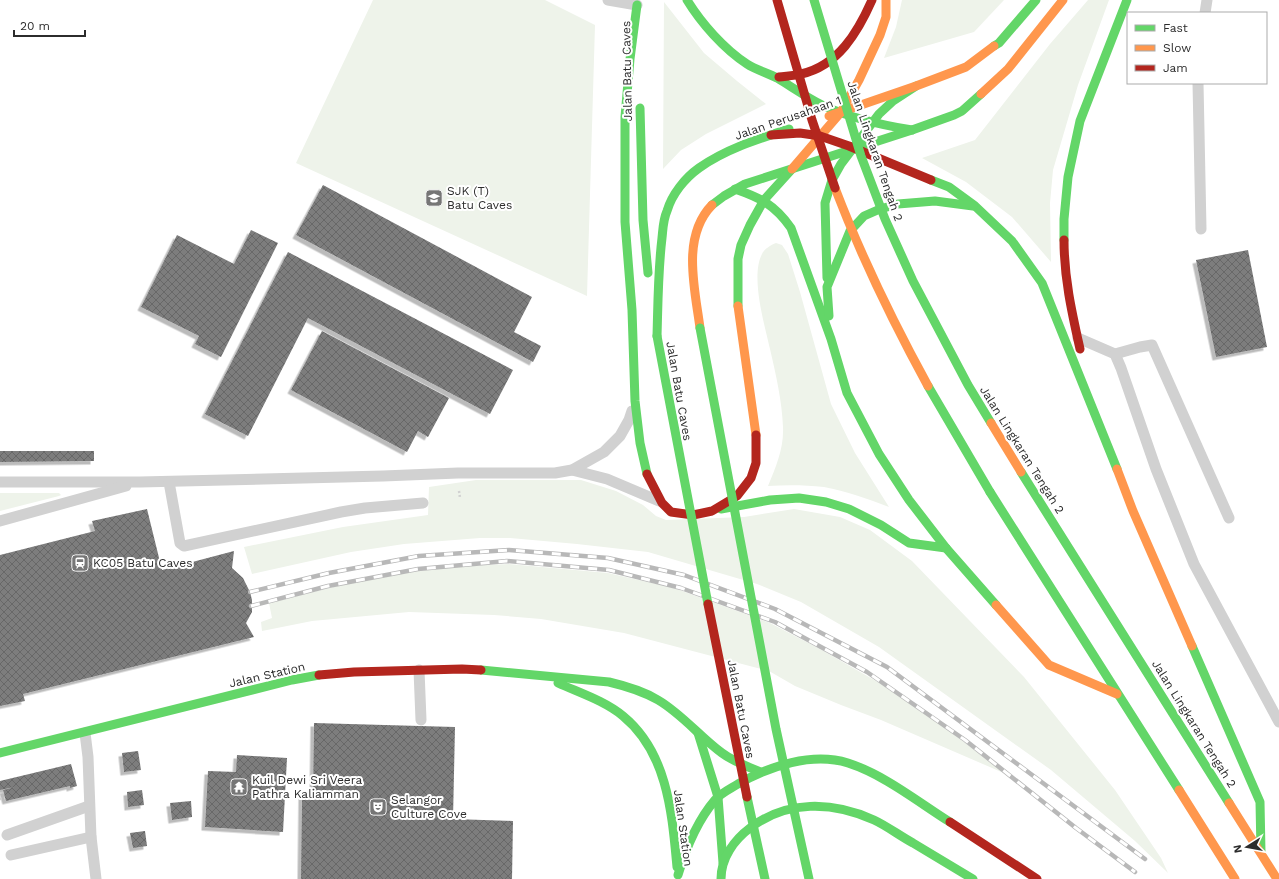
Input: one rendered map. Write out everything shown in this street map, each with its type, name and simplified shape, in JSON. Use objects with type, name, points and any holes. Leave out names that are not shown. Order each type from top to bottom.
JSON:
[{"type":"main road","points":[[687,0],[693,10],[719,39],[748,64],[775,77],[823,106],[890,127],[912,130]]},
{"type":"main road","points":[[777,0],[799,80],[823,154],[854,235],[911,355],[936,403],[990,492],[1235,879]]},
{"type":"main road","name":"Jalan Lingkaran Tengah 2","points":[[814,0],[862,156],[885,219],[910,274],[968,385],[1021,472],[1277,879]]},
{"type":"main road","points":[[775,77],[802,74],[821,66],[834,57],[847,45],[855,34],[872,0]]},
{"type":"main road","points":[[712,510],[737,496],[751,478],[756,462],[757,439],[737,302],[738,259],[741,245],[764,200],[841,112],[865,69],[880,35],[886,17],[886,0]]},
{"type":"main road","name":"Jalan Perusahaan 1","points":[[657,336],[659,253],[664,219],[670,202],[681,186],[698,168],[718,156],[771,135],[916,86],[966,67],[999,43],[1036,0]]},
{"type":"main road","points":[[809,879],[776,729],[700,328],[693,264],[699,226],[706,212],[716,202],[734,189],[745,184],[954,115],[968,106],[1008,69],[1063,0]]},
{"type":"main road","points":[[1094,410],[1069,300],[1064,262],[1064,219],[1068,177],[1080,121],[1127,0]]},
{"type":"main road","name":"Jalan Batu Caves","points":[[637,2],[639,69]]},
{"type":"main road","points":[[637,2],[630,59],[625,125],[625,222],[632,310],[635,400],[640,443],[647,474],[662,503],[671,512],[693,515],[712,510],[770,500],[799,498],[812,500],[849,509],[881,525],[909,542],[946,548]]},
{"type":"main road","points":[[831,339],[825,203],[832,180],[841,164],[872,122],[893,101],[916,86]]},
{"type":"main road","name":"Jalan Batu Caves","points":[[639,101],[643,220],[647,264],[657,336],[677,447],[741,769],[765,879]]},
{"type":"main road","points":[[771,135],[800,133],[820,136],[854,148],[950,187],[975,206],[1012,241],[1042,283],[1094,410],[1133,511],[1260,802],[1261,852]]},
{"type":"main road","points":[[734,189],[764,200],[772,205],[784,217],[791,228],[831,339],[847,393],[878,454],[909,500],[946,548],[1049,665],[1117,694]]},
{"type":"main road","points":[[828,287],[850,231],[864,216],[880,209],[898,204],[935,201],[975,206]]},
{"type":"main road","name":"Jalan Station","points":[[0,753],[292,680],[320,675],[354,672],[462,669],[609,682],[630,687],[658,700],[680,716],[698,733],[718,797],[723,863]]},
{"type":"main road","name":"Jalan Station","points":[[546,677],[596,700],[623,716],[642,736],[654,757],[664,780],[670,805],[678,877]]},
{"type":"main road","points":[[698,733],[723,754],[740,764],[761,772]]},
{"type":"main road","name":"Jalan Batu Caves","points":[[678,877],[688,844],[698,823],[718,797],[746,779],[761,772],[804,760],[817,759],[846,763],[866,770],[886,781],[1037,879]]},
{"type":"main road","points":[[721,879],[723,863],[734,843],[747,829],[775,813],[791,807],[808,806],[856,813],[874,820],[973,879]]},
{"type":"lane","points":[[608,0],[637,2]]},
{"type":"lane","points":[[1205,12],[1207,0]]},
{"type":"lane","points":[[1198,84],[1201,229]]},
{"type":"lane","points":[[1078,338],[1115,354],[1152,345],[1229,518]]},
{"type":"lane","points":[[1115,354],[1156,469],[1194,564],[1279,722]]},
{"type":"lane","points":[[0,482],[169,482],[383,476],[458,472],[556,474],[572,470],[604,452],[620,436],[629,420],[635,400]]},
{"type":"lane","points":[[572,470],[607,479],[662,503]]},
{"type":"lane","points":[[0,521],[140,482]]},
{"type":"lane","points":[[169,482],[180,543],[184,546],[341,512],[365,508],[422,503]]},
{"type":"lane","points":[[419,670],[421,720]]},
{"type":"lane","points":[[86,732],[91,837],[96,879]]},
{"type":"lane","points":[[7,835],[90,806]]},
{"type":"lane","points":[[11,855],[91,837]]},
{"type":"path","points":[[0,799],[5,798]]},
{"type":"shaded area","points":[[373,0],[545,0],[595,25],[587,296],[296,163]]},
{"type":"shaded area","points":[[902,0],[1004,0],[974,32],[884,58],[896,27]]},
{"type":"shaded area","points":[[1088,0],[1109,0],[1078,85],[1053,170],[1050,203],[1051,262],[1012,217],[966,182],[922,158],[975,140],[1050,44]]},
{"type":"shaded area","points":[[664,2],[704,53],[766,104],[706,134],[681,150],[663,169]]},
{"type":"shaded area","points":[[776,243],[782,245],[788,254],[831,404],[855,453],[889,507],[849,493],[824,487],[796,485],[768,486],[777,465],[781,450],[783,427],[778,388],[762,315],[757,275],[763,252],[768,247]]},
{"type":"shaded area","points":[[476,480],[581,480],[616,491],[643,505],[656,516],[666,520],[744,517],[794,509],[840,517],[870,530],[912,561],[1024,677],[1115,790],[1161,858],[1168,873],[1135,841],[1051,770],[879,647],[801,602],[757,584],[648,552],[510,538],[480,538],[404,544],[351,552],[252,574],[244,547],[343,527],[428,515],[429,487]]},
{"type":"shaded area","points":[[0,493],[59,493],[61,495],[0,511]]},
{"type":"shaded area","points":[[509,564],[608,573],[674,588],[770,623],[820,649],[883,685],[947,729],[1006,774],[881,720],[795,686],[769,671],[624,633],[541,619],[494,615],[409,612],[312,621],[262,631],[261,622],[272,618],[269,603],[380,577],[452,567]]},
{"type":"building","points":[[323,185],[532,297],[514,332],[541,346],[533,362],[296,235]]},
{"type":"building","points":[[251,230],[278,243],[221,357],[195,344],[199,336],[141,307],[177,235],[234,264]]},
{"type":"building","points":[[1248,250],[1267,347],[1216,357],[1196,260]]},
{"type":"building","points":[[288,252],[513,370],[490,414],[308,318],[248,436],[205,414]]},
{"type":"building","points":[[322,331],[449,398],[428,437],[418,431],[407,452],[291,390]]},
{"type":"building","points":[[0,451],[94,451],[94,461],[0,462]]},
{"type":"building","points":[[147,509],[162,570],[234,551],[232,568],[243,578],[252,600],[252,612],[246,623],[254,637],[23,694],[25,701],[0,706],[0,555],[95,531],[92,521]]},
{"type":"building","name":"Selangor Culture Cove","points":[[314,723],[455,727],[453,819],[513,821],[512,879],[301,879],[302,795],[313,795]]},
{"type":"building","points":[[138,751],[141,770],[124,772],[122,753]]},
{"type":"building","points":[[237,755],[287,758],[283,832],[205,827],[208,771],[236,772]]},
{"type":"building","points":[[71,764],[77,786],[70,788],[70,786],[6,801],[3,790],[15,787],[0,790],[0,781]]},
{"type":"building","points":[[142,790],[144,805],[128,807],[127,792]]},
{"type":"building","points":[[191,801],[192,817],[172,820],[170,803]]},
{"type":"building","points":[[145,831],[147,846],[133,848],[130,833]]},
{"type":"railway","points":[[250,592],[329,573],[419,556],[509,550],[608,558],[684,575],[775,609],[887,667],[1145,859]]},
{"type":"railway","points":[[251,606],[328,586],[418,569],[507,561],[609,570],[681,588],[775,622],[867,672],[965,740],[1076,828],[1135,872]]},
{"type":"traffic: fast","points":[[687,0],[699,18],[714,35],[738,58],[751,66],[777,78],[810,99],[833,110],[889,126],[912,130]]},
{"type":"traffic: fast","points":[[814,0],[861,156],[885,219],[913,281],[968,385],[991,423]]},
{"type":"traffic: fast","points":[[994,46],[999,43],[1036,0]]},
{"type":"traffic: fast","points":[[1064,240],[1064,219],[1068,177],[1080,121],[1127,0]]},
{"type":"traffic: fast","points":[[637,5],[630,59],[625,117],[625,222],[632,310],[635,401],[640,443],[647,474]]},
{"type":"traffic: fast","points":[[827,278],[825,203],[832,180],[841,164],[879,114],[893,101],[916,86]]},
{"type":"traffic: fast","points":[[712,205],[745,184],[954,115],[962,111],[981,94]]},
{"type":"traffic: fast","points":[[640,108],[643,220],[648,273]]},
{"type":"traffic: fast","points":[[657,336],[659,275],[663,224],[672,199],[689,177],[709,161],[742,145],[789,129]]},
{"type":"traffic: fast","points":[[738,306],[738,259],[741,245],[764,200],[792,169]]},
{"type":"traffic: fast","points":[[931,180],[949,187],[975,206],[1012,241],[1042,283],[1117,469]]},
{"type":"traffic: fast","points":[[735,189],[767,203],[779,213],[791,228],[831,339],[847,393],[879,454],[909,500],[946,548],[996,605]]},
{"type":"traffic: fast","points":[[829,316],[827,287],[850,231],[864,216],[880,209],[898,204],[935,201],[973,206]]},
{"type":"traffic: fast","points":[[700,328],[776,729],[809,879]]},
{"type":"traffic: fast","points":[[657,336],[708,604]]},
{"type":"traffic: fast","points":[[928,386],[990,492]]},
{"type":"traffic: fast","points":[[1021,472],[1229,803]]},
{"type":"traffic: fast","points":[[990,492],[1179,790]]},
{"type":"traffic: fast","points":[[721,509],[770,500],[799,498],[826,502],[849,509],[881,525],[909,543],[946,548]]},
{"type":"traffic: fast","points":[[1192,646],[1260,802],[1261,852]]},
{"type":"traffic: fast","points":[[481,670],[609,682],[634,689],[667,706],[714,747],[727,756],[741,764],[761,772]]},
{"type":"traffic: fast","points":[[0,753],[292,680],[319,675]]},
{"type":"traffic: fast","points":[[558,683],[592,698],[616,711],[638,731],[650,748],[659,766],[670,806],[677,867]]},
{"type":"traffic: fast","points":[[698,733],[718,797],[723,863]]},
{"type":"traffic: fast","points":[[678,875],[688,845],[697,826],[717,798],[750,777],[777,767],[806,760],[834,760],[862,768],[875,774],[950,822]]},
{"type":"traffic: fast","points":[[747,797],[765,879]]},
{"type":"traffic: fast","points":[[721,879],[723,864],[726,857],[734,844],[750,828],[779,812],[810,806],[842,809],[874,820],[973,879]]},
{"type":"traffic: slow","points":[[792,169],[841,112],[859,80],[880,35],[886,17],[886,0]]},
{"type":"traffic: slow","points":[[981,94],[1008,69],[1063,0]]},
{"type":"traffic: slow","points":[[829,116],[966,67],[994,46]]},
{"type":"traffic: slow","points":[[835,188],[878,288],[902,338],[928,386]]},
{"type":"traffic: slow","points":[[700,328],[693,280],[693,248],[696,232],[702,218],[712,205]]},
{"type":"traffic: slow","points":[[738,306],[756,435]]},
{"type":"traffic: slow","points":[[991,423],[1021,472]]},
{"type":"traffic: slow","points":[[1117,469],[1133,511],[1192,646]]},
{"type":"traffic: slow","points":[[996,605],[1049,665],[1117,694]]},
{"type":"traffic: slow","points":[[1179,790],[1235,879]]},
{"type":"traffic: slow","points":[[1229,803],[1277,879]]},
{"type":"traffic: jam","points":[[777,0],[812,120],[835,188]]},
{"type":"traffic: jam","points":[[779,77],[798,75],[814,70],[826,64],[836,56],[853,35],[872,0]]},
{"type":"traffic: jam","points":[[771,135],[800,133],[820,136],[849,146],[931,180]]},
{"type":"traffic: jam","points":[[1064,240],[1067,282],[1071,309],[1080,349]]},
{"type":"traffic: jam","points":[[647,474],[662,503],[671,512],[693,515],[712,511],[737,496],[751,478],[756,463],[756,435]]},
{"type":"traffic: jam","points":[[708,604],[747,797]]},
{"type":"traffic: jam","points":[[319,675],[354,672],[462,669],[481,670]]},
{"type":"traffic: jam","points":[[950,822],[1037,879]]},
{"type":"place","name":"SJK (T) Batu Caves","points":[[434,198]]},
{"type":"place","name":"KC05 Batu Caves","points":[[80,563]]},
{"type":"place","name":"Kuil Dewi Sri Veera Pathra Kaliamman","points":[[239,787]]},
{"type":"place","name":"Selangor Culture Cove","points":[[378,807]]}]
